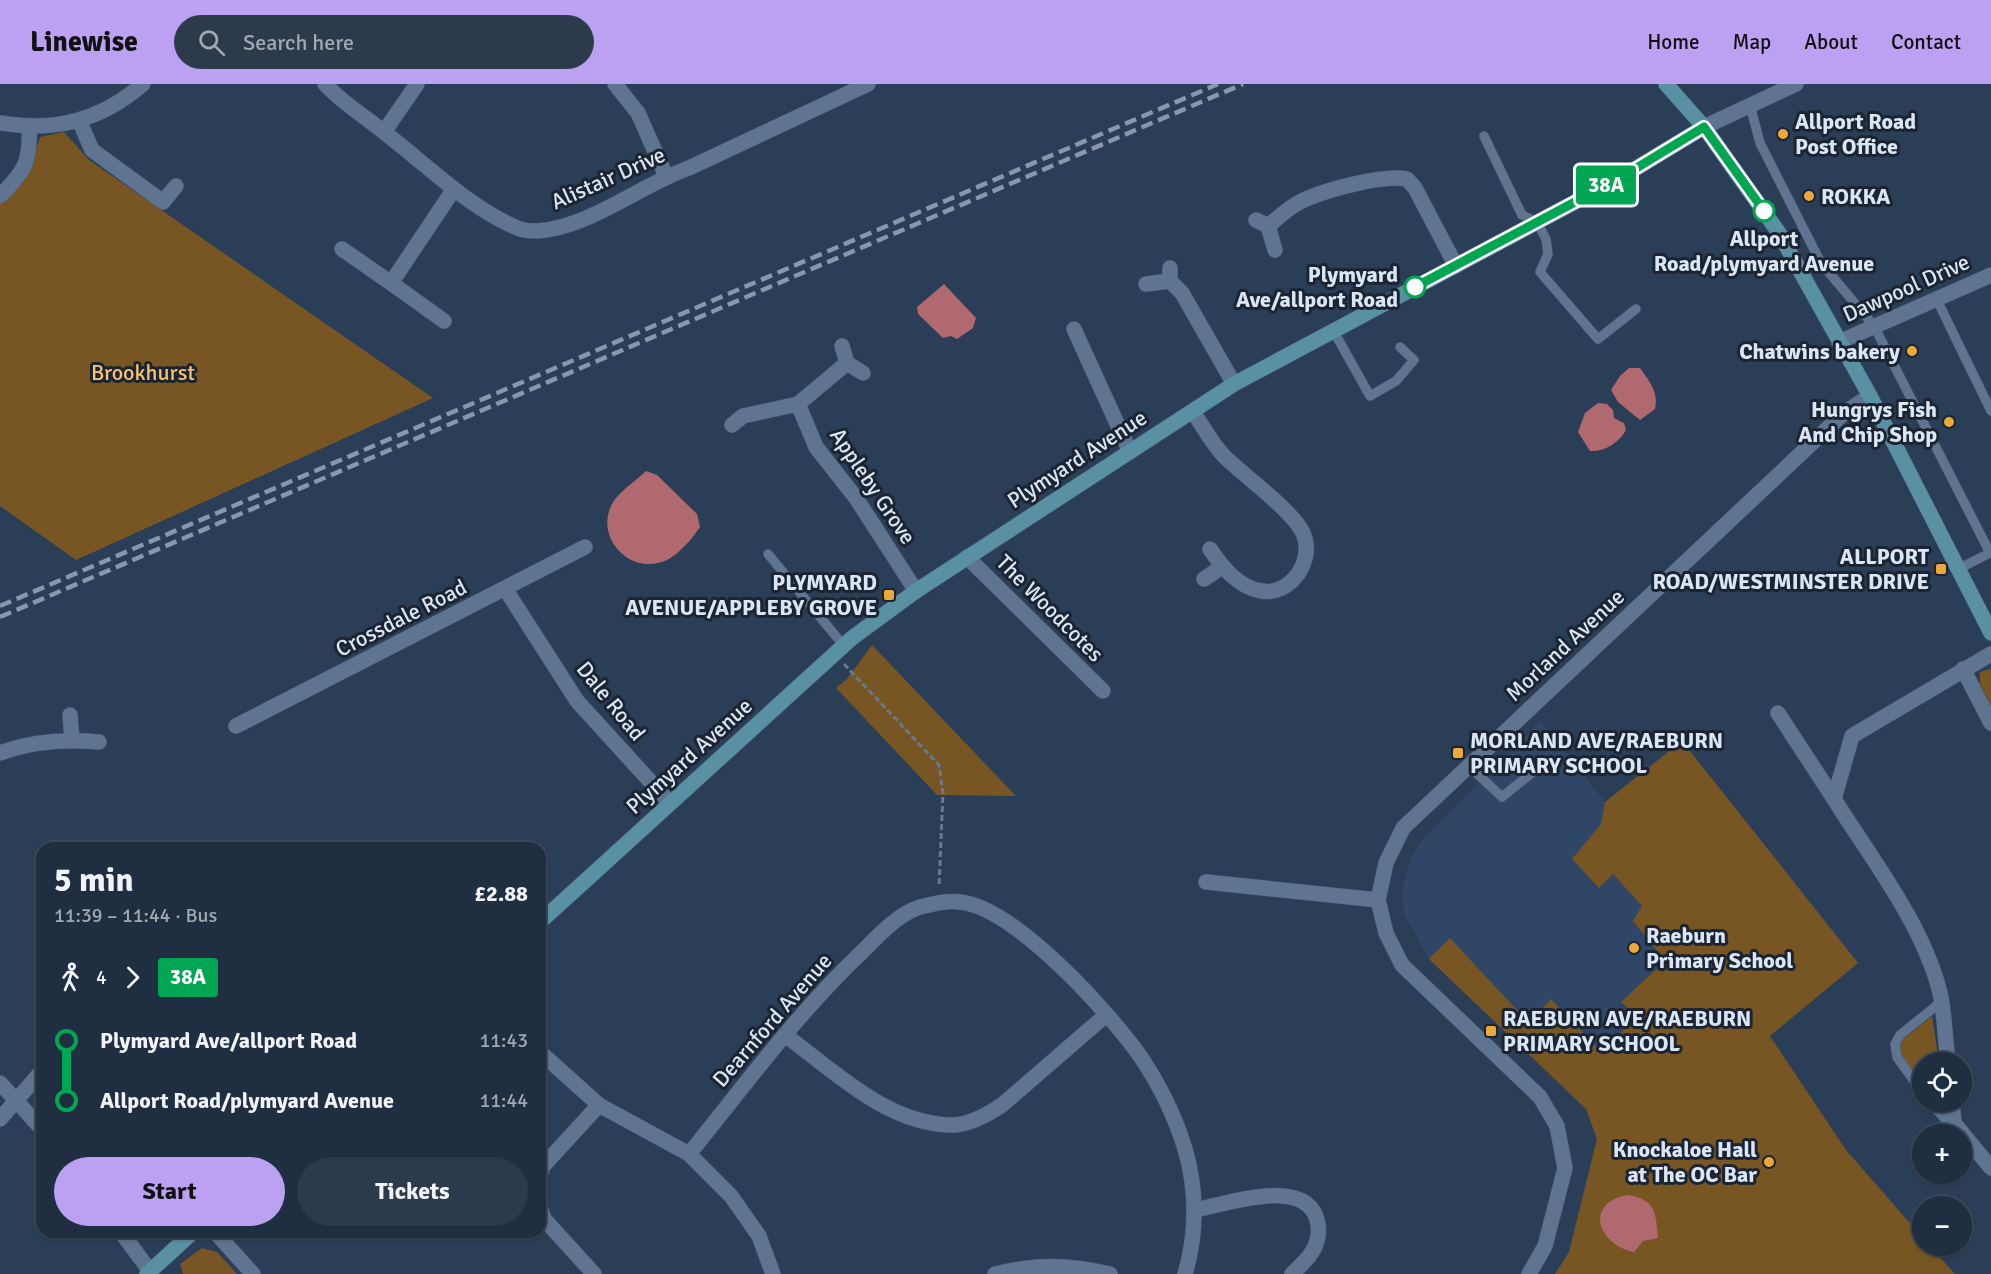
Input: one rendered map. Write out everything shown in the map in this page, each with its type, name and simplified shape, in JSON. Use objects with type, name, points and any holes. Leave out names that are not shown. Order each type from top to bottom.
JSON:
[{"type":"street","points":[[0,123],[29,128],[89,119],[131,94],[143,84]]},
{"type":"street","name":"Alistair Drive","points":[[325,84],[338,99],[384,132],[454,189],[516,228],[536,231],[570,225],[666,176],[689,168],[868,84]]},
{"type":"street","points":[[384,132],[417,84]]},
{"type":"street","points":[[615,84],[638,113],[666,176]]},
{"type":"street","points":[[1666,84],[1704,127],[1779,233],[1870,396],[1960,568],[1991,633]]},
{"type":"street","points":[[1704,127],[1795,84]]},
{"type":"street","points":[[79,120],[92,150],[163,202],[176,186]]},
{"type":"street","name":"Plymyard Avenue","points":[[546,917],[839,650],[916,591],[1234,384],[1620,178],[1704,127]]},
{"type":"street","points":[[0,196],[17,179],[30,152],[29,128]]},
{"type":"street","points":[[1275,250],[1262,223],[1298,202],[1381,177],[1407,179],[1415,188],[1456,266]]},
{"type":"street","points":[[392,283],[454,189]]},
{"type":"street","points":[[342,249],[444,321]]},
{"type":"street","points":[[1146,284],[1170,274],[1234,384]]},
{"type":"street","name":"Dawpool Drive","points":[[1839,342],[1991,275]]},
{"type":"street","points":[[1074,329],[1130,452]]},
{"type":"street","points":[[842,346],[847,363],[863,373]]},
{"type":"street","points":[[737,415],[798,404],[847,363]]},
{"type":"street","name":"Morland Avenue","points":[[1528,1274],[1545,1246],[1565,1168],[1557,1126],[1540,1097],[1402,965],[1386,933],[1378,900],[1386,863],[1403,828],[1844,413],[1870,396]]},
{"type":"street","name":"Appleby Grove","points":[[798,404],[816,447],[856,498],[916,591]]},
{"type":"street","points":[[1192,412],[1222,455],[1302,532],[1308,553],[1298,575],[1282,586],[1263,591],[1245,586],[1222,567],[1210,549]]},
{"type":"street","name":"Crossdale Road","points":[[236,726],[506,590],[585,547]]},
{"type":"street","name":"The Woodcotes","points":[[967,557],[1103,691]]},
{"type":"street","points":[[1204,579],[1222,567]]},
{"type":"street","name":"Dale Road","points":[[506,590],[577,701],[670,803]]},
{"type":"street","points":[[1834,799],[1852,736],[1991,654]]},
{"type":"street","points":[[1964,669],[1991,723]]},
{"type":"street","points":[[1778,713],[1915,928],[1930,960],[1941,1002],[1947,1052]]},
{"type":"street","points":[[70,715],[72,740]]},
{"type":"street","points":[[0,753],[30,745],[72,740],[99,741]]},
{"type":"street","points":[[1206,882],[1378,900]]},
{"type":"street","name":"Dearnford Avenue","points":[[689,1154],[823,989],[889,926],[917,908],[938,903],[961,902],[988,910],[1010,923],[1062,968],[1139,1055],[1167,1101],[1186,1150],[1196,1210],[1191,1256],[1185,1274]]},
{"type":"street","points":[[785,1035],[883,1107],[915,1119],[952,1126],[984,1117],[1002,1105],[1106,1015]]},
{"type":"street","points":[[546,1057],[599,1105],[689,1154],[731,1196],[759,1236],[773,1274]]},
{"type":"street","points":[[0,1119],[36,1078]]},
{"type":"street","points":[[0,1083],[36,1122]]},
{"type":"street","points":[[546,1163],[599,1105]]},
{"type":"street","points":[[1953,1112],[1954,1123],[1991,1168]]},
{"type":"street","points":[[1196,1210],[1277,1195],[1297,1197],[1309,1204],[1317,1216],[1319,1233],[1317,1246],[1292,1274]]},
{"type":"street","points":[[546,1221],[594,1274]]},
{"type":"street","points":[[125,1238],[149,1272],[186,1238]]},
{"type":"street","points":[[220,1238],[253,1274]]},
{"type":"street","points":[[995,1274],[1032,1266],[1058,1265],[1110,1274]]},
{"type":"lane","points":[[1750,105],[1760,143],[1821,263],[1874,326],[1990,553],[1960,568]]},
{"type":"lane","points":[[1484,136],[1522,215],[1537,222],[1546,240],[1548,254],[1540,272],[1598,339],[1636,309]]},
{"type":"lane","points":[[1937,300],[1991,411]]},
{"type":"lane","points":[[1333,330],[1370,396],[1396,381],[1414,360],[1400,347]]},
{"type":"lane","points":[[768,554],[839,650]]},
{"type":"lane","points":[[1469,766],[1502,797],[1539,767]]},
{"type":"lane","points":[[1912,1078],[1897,1057],[1894,1044],[1900,1035],[1941,1002]]},
{"type":"lane","points":[[1939,1112],[1945,1119],[1954,1123]]},
{"type":"path","points":[[839,650],[939,765],[943,793],[938,903]]},
{"type":"shaded area","points":[[944,284],[976,318],[973,328],[957,339],[951,336],[943,338],[918,314],[917,307]]},
{"type":"shaded area","points":[[1629,368],[1640,368],[1656,397],[1655,409],[1640,420],[1618,402],[1611,390],[1620,376]]},
{"type":"shaded area","points":[[1598,403],[1607,404],[1613,410],[1614,418],[1624,423],[1626,430],[1611,446],[1590,451],[1578,432],[1585,413]]},
{"type":"shaded area","points":[[646,471],[657,475],[697,514],[700,527],[676,554],[654,564],[629,559],[612,541],[608,529],[608,517],[612,504]]},
{"type":"shaded area","name":"Raeburn Primary School","points":[[1541,721],[1605,802],[1682,741],[1858,963],[1586,1188],[1597,1139],[1586,1109],[1429,959],[1404,914],[1402,890],[1412,855],[1422,840]]},
{"type":"shaded area","points":[[1627,1195],[1649,1204],[1655,1214],[1657,1229],[1658,1238],[1643,1241],[1634,1252],[1612,1241],[1601,1224],[1601,1215],[1605,1207],[1613,1200]]},
{"type":"green space","name":"Brookhurst","points":[[64,132],[89,160],[433,398],[76,560],[0,506],[0,203],[33,162],[40,137]]},
{"type":"green space","points":[[872,645],[1016,796],[937,795],[836,688],[847,679]]},
{"type":"green space","points":[[1991,669],[1991,706],[1980,684],[1980,672]]},
{"type":"green space","points":[[1682,741],[1858,963],[1770,1036],[1846,1150],[1912,1225],[1912,1256],[1939,1256],[1955,1274],[1555,1274],[1569,1252],[1597,1139],[1586,1109],[1429,959],[1450,938],[1529,1023],[1551,999],[1601,1052],[1637,1017],[1621,1002],[1665,961],[1633,921],[1642,906],[1613,874],[1599,888],[1572,859],[1601,824],[1605,802]]},
{"type":"green space","points":[[1932,1016],[1937,1052],[1912,1052],[1912,1075],[1897,1053],[1902,1040]]},
{"type":"green space","points":[[202,1248],[217,1252],[237,1274],[183,1274],[180,1264]]},
{"type":"railway","points":[[0,606],[1218,84]]},
{"type":"railway","points":[[0,617],[1243,84]]},
{"type":"bus line","name":"38A","points":[[1415,287],[1620,178],[1704,127],[1764,211]]},
{"type":"place","name":"Allport Road Post Office","points":[[1783,134]]},
{"type":"place","name":"ROKKA","points":[[1809,196]]},
{"type":"place","name":"Allport Road/plymyard Avenue","points":[[1764,211]]},
{"type":"place","name":"Plymyard Ave/allport Road","points":[[1415,287]]},
{"type":"place","name":"Chatwins bakery","points":[[1912,351]]},
{"type":"place","name":"Hungrys Fish And Chip Shop","points":[[1949,422]]},
{"type":"place","name":"ALLPORT ROAD/WESTMINSTER DRIVE","points":[[1941,569]]},
{"type":"place","name":"PLYMYARD AVENUE/APPLEBY GROVE","points":[[889,595]]},
{"type":"place","name":"MORLAND AVE/RAEBURN PRIMARY SCHOOL","points":[[1458,753]]},
{"type":"place","name":"Raeburn Primary School","points":[[1634,948]]},
{"type":"place","name":"RAEBURN AVE/RAEBURN PRIMARY SCHOOL","points":[[1491,1031]]},
{"type":"place","name":"Knockaloe Hall at The OC Bar","points":[[1769,1162]]}]
